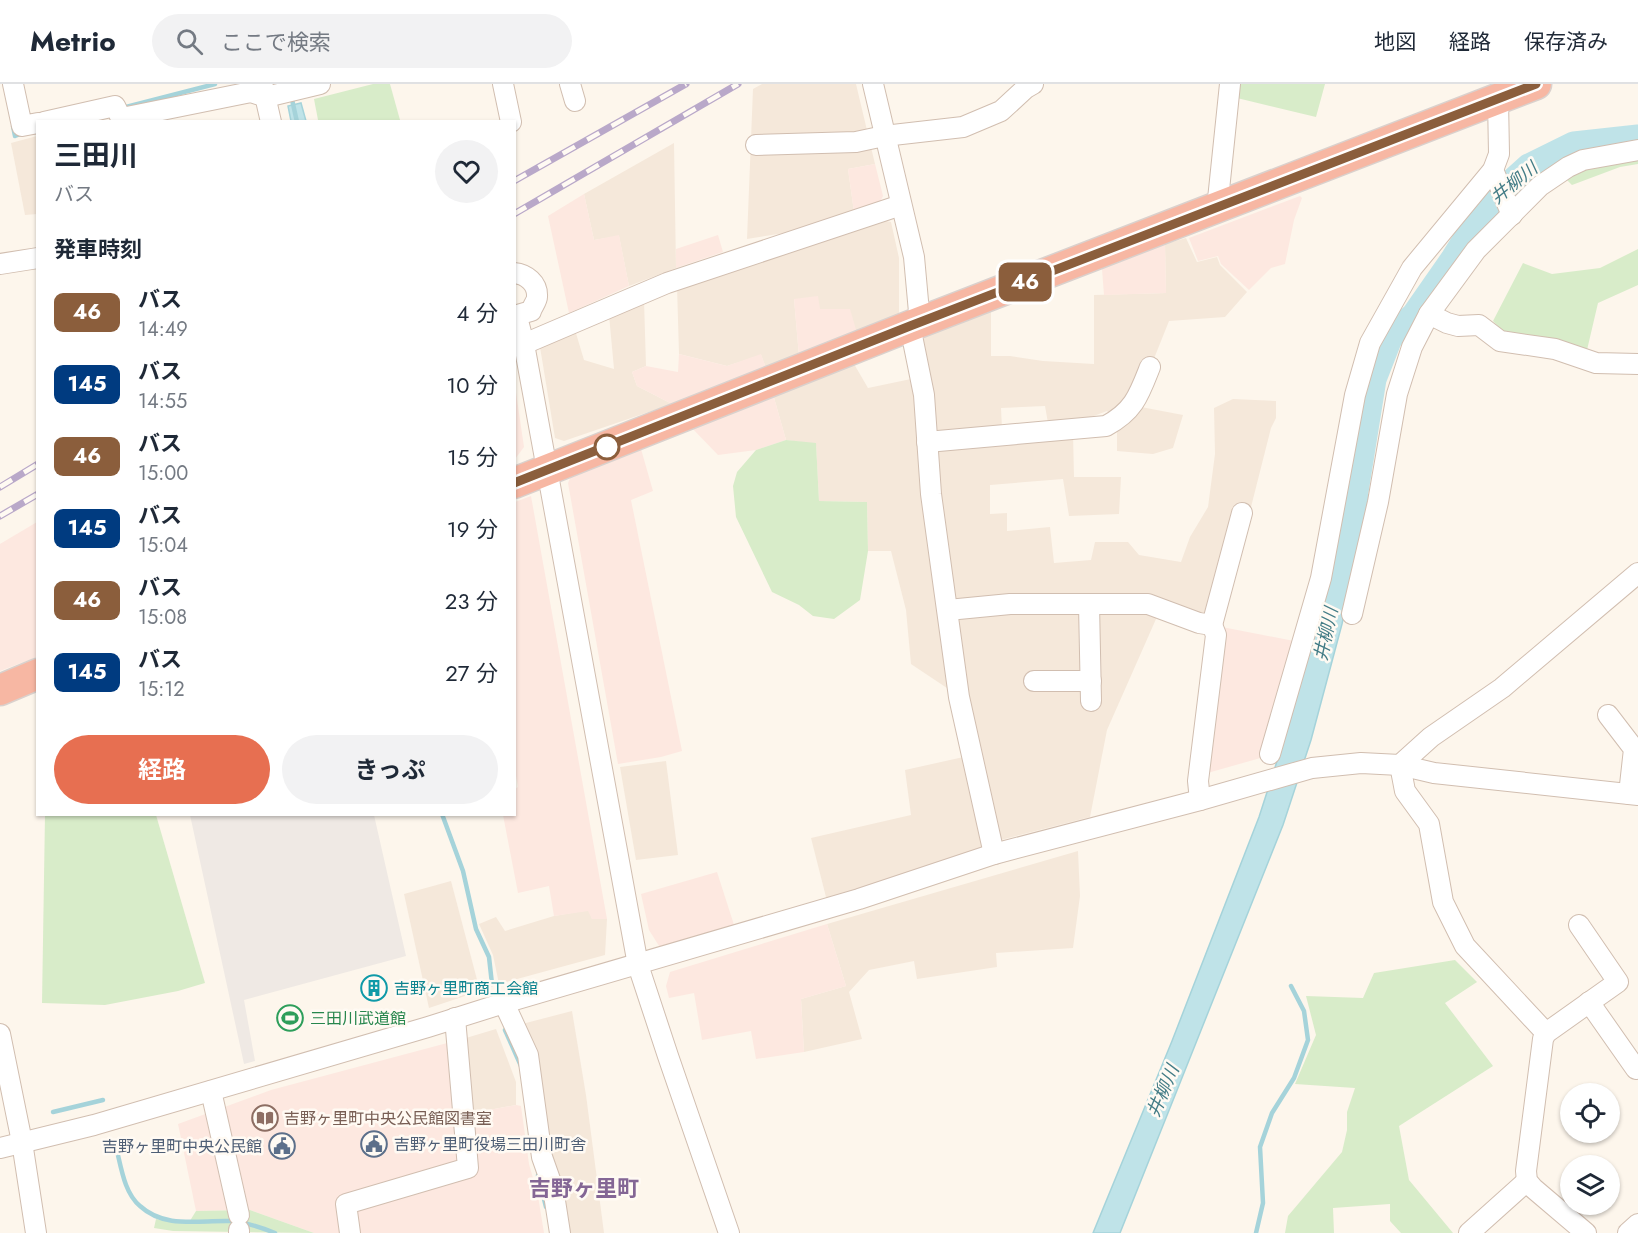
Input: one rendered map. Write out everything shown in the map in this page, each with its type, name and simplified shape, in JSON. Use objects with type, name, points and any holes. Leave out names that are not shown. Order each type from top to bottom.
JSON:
[{"type":"highway","points":[[516,482],[915,324],[1536,84]]},
{"type":"highway","points":[[0,690],[36,675]]},
{"type":"street","points":[[13,84],[22,126],[36,123]]},
{"type":"street","points":[[53,120],[115,106],[122,120],[250,92],[320,84]]},
{"type":"street","points":[[503,84],[511,120]]},
{"type":"street","points":[[873,84],[914,257],[915,324],[924,395],[931,494],[959,697],[994,854]]},
{"type":"street","points":[[756,145],[856,142],[884,136],[963,127],[1000,111],[1033,84]]},
{"type":"street","points":[[1217,209],[1230,84]]},
{"type":"street","points":[[264,91],[271,120]]},
{"type":"street","points":[[1270,754],[1321,578],[1355,395],[1370,343],[1412,268],[1494,170],[1498,154],[1498,99]]},
{"type":"street","points":[[1352,615],[1378,502],[1398,394],[1412,347],[1429,314],[1476,250],[1539,186],[1583,160],[1638,150]]},
{"type":"street","points":[[1494,170],[1512,215]]},
{"type":"street","points":[[524,344],[667,283],[901,205]]},
{"type":"street","points":[[0,264],[36,258]]},
{"type":"street","points":[[516,273],[522,274],[534,283],[537,297],[531,311],[516,317],[524,344],[638,965],[729,1233]]},
{"type":"street","points":[[1429,314],[1458,326],[1479,326],[1500,341],[1555,349],[1596,363],[1638,364]]},
{"type":"street","points":[[927,442],[1106,426],[1120,419],[1131,408],[1150,367]]},
{"type":"street","points":[[1200,800],[1198,781],[1216,635],[1212,625],[1242,513]]},
{"type":"street","points":[[1400,765],[1431,737],[1502,688],[1638,573]]},
{"type":"street","points":[[948,610],[1010,604],[1148,604],[1199,623],[1212,625]]},
{"type":"street","points":[[1034,681],[1091,691],[1089,604]]},
{"type":"street","points":[[0,1148],[94,1125],[638,965],[859,899],[994,854],[1312,768],[1361,763],[1400,765],[1434,773],[1634,794],[1634,749],[1608,715]]},
{"type":"street","points":[[1400,765],[1406,791],[1430,825],[1443,902],[1465,946],[1546,1033]]},
{"type":"street","points":[[1469,1233],[1527,1181],[1532,1120],[1543,1039],[1546,1033],[1618,982],[1579,925]]},
{"type":"street","points":[[1590,1002],[1636,1069]]},
{"type":"street","points":[[504,1003],[528,1055],[542,1157],[553,1188],[560,1233]]},
{"type":"street","points":[[350,1233],[346,1204],[468,1168],[455,1018]]},
{"type":"street","points":[[0,1034],[22,1142],[36,1233]]},
{"type":"street","points":[[212,1091],[239,1226]]},
{"type":"street","points":[[1527,1181],[1586,1233]]},
{"type":"street","points":[[1628,1233],[1638,1224]]},
{"type":"shaded area","points":[[762,84],[856,84],[875,164],[848,169],[854,212],[791,232],[747,239],[753,89]]},
{"type":"shaded area","points":[[36,136],[36,214],[25,215],[11,143]]},
{"type":"shaded area","points":[[674,143],[676,268],[629,286],[619,236],[594,240],[584,194]]},
{"type":"shaded area","points":[[875,164],[883,196],[880,202],[854,212],[848,169]]},
{"type":"shaded area","points":[[584,194],[594,240],[619,235],[629,286],[569,313],[548,216]]},
{"type":"shaded area","points":[[1300,196],[1302,198],[1294,220],[1285,264],[1271,268],[1249,290],[1221,264],[1218,256],[1198,261],[1189,238]]},
{"type":"shaded area","points":[[881,220],[891,222],[899,258],[899,316],[857,333],[820,309],[794,299],[799,356],[766,368],[761,355],[727,366],[679,354],[677,286]]},
{"type":"shaded area","points":[[718,235],[723,252],[676,268],[676,249]]},
{"type":"shaded area","points":[[1186,238],[1197,262],[1217,257],[1220,265],[1247,292],[1225,317],[1169,321],[1153,361],[1142,362],[1132,399],[1141,407],[1183,415],[1173,448],[1153,454],[1117,451],[1117,423],[1107,411],[1083,420],[1048,423],[1045,406],[1001,408],[1002,429],[932,436],[919,341],[923,336],[991,309],[991,356],[1094,364],[1094,295],[1166,293],[1165,244]]},
{"type":"shaded area","points":[[1165,244],[1166,293],[1104,295],[1102,269]]},
{"type":"shaded area","points":[[818,296],[820,309],[850,309],[857,333],[799,356],[794,299]]},
{"type":"shaded area","points":[[644,300],[646,366],[632,372],[637,386],[672,404],[564,441],[555,438],[540,347],[575,330],[584,360],[614,369],[609,315]]},
{"type":"shaded area","points":[[679,354],[727,366],[761,354],[766,368],[672,404],[637,386],[632,372],[646,366],[678,372]]},
{"type":"shaded area","points":[[854,364],[868,388],[911,379],[919,409],[953,692],[911,664],[906,610],[891,551],[868,551],[867,502],[819,501],[816,444],[786,440],[773,394]]},
{"type":"shaded area","points":[[516,393],[524,447],[516,458]]},
{"type":"shaded area","points":[[773,394],[786,440],[756,450],[718,455],[688,424]]},
{"type":"shaded area","points":[[1233,399],[1276,401],[1276,418],[1271,428],[1250,511],[1209,616],[1149,598],[953,606],[933,445],[1073,433],[1074,477],[1121,477],[1119,514],[1069,516],[1063,479],[990,485],[990,514],[1007,513],[1007,531],[1050,527],[1054,563],[1091,560],[1095,542],[1128,542],[1139,555],[1181,562],[1190,537],[1208,507],[1215,454],[1214,408]]},
{"type":"shaded area","points":[[641,449],[653,491],[631,500],[682,751],[618,764],[568,483],[572,474]]},
{"type":"shaded area","points":[[531,496],[607,919],[592,919],[588,911],[554,916],[549,886],[518,893],[503,816],[516,816],[516,788],[518,787],[516,776],[516,502]]},
{"type":"shaded area","points":[[36,523],[36,657],[0,671],[0,544]]},
{"type":"shaded area","points":[[1020,608],[1160,610],[1107,730],[1090,817],[997,841],[962,680],[956,615]]},
{"type":"shaded area","points":[[1222,627],[1299,642],[1264,757],[1204,774]]},
{"type":"shaded area","points":[[968,756],[986,852],[827,901],[811,838],[911,815],[905,770]]},
{"type":"shaded area","points":[[666,761],[678,855],[636,860],[620,767]]},
{"type":"shaded area","points":[[190,816],[374,816],[406,956],[244,1000],[255,1061],[244,1064]]},
{"type":"shaded area","points":[[1078,851],[1080,896],[1073,948],[996,953],[997,967],[917,979],[914,961],[869,970],[849,992],[862,1039],[804,1052],[801,999],[846,986],[827,924]]},
{"type":"shaded area","points":[[717,872],[735,928],[661,949],[649,930],[641,894]]},
{"type":"shaded area","points":[[451,881],[480,991],[429,1008],[404,894]]},
{"type":"shaded area","points":[[589,910],[592,919],[607,919],[605,955],[499,984],[493,955],[479,924],[496,917],[505,931],[554,916]]},
{"type":"shaded area","points":[[827,924],[846,986],[801,999],[804,1052],[756,1059],[751,1031],[702,1040],[694,993],[669,998],[666,986],[670,972]]},
{"type":"shaded area","points":[[572,1011],[586,1095],[604,1233],[564,1233],[522,1024]]},
{"type":"shaded area","points":[[496,1029],[516,1082],[516,1105],[473,1113],[466,1038]]},
{"type":"shaded area","points":[[466,1038],[473,1113],[521,1106],[529,1164],[538,1196],[544,1233],[314,1233],[250,1210],[196,1211],[178,1124],[271,1090]]},
{"type":"green space","points":[[373,84],[390,84],[400,120],[318,120],[314,99]]},
{"type":"green space","points":[[1239,84],[1325,84],[1316,117],[1237,98]]},
{"type":"green space","points":[[1638,147],[1638,164],[1620,167],[1572,185],[1557,170]]},
{"type":"green space","points":[[1638,249],[1638,285],[1598,303],[1587,350],[1506,335],[1493,321],[1523,263],[1552,274],[1600,268]]},
{"type":"green space","points":[[786,440],[816,443],[819,501],[867,502],[868,551],[860,600],[834,619],[813,616],[799,605],[772,592],[736,517],[733,486],[737,472],[756,450]]},
{"type":"green space","points":[[45,816],[156,816],[205,983],[178,991],[105,1005],[42,1003]]},
{"type":"green space","points":[[1455,960],[1477,982],[1445,1003],[1493,1066],[1399,1126],[1409,1180],[1453,1233],[1401,1233],[1390,1221],[1390,1204],[1333,1208],[1334,1233],[1285,1233],[1288,1216],[1342,1152],[1347,1130],[1347,1112],[1355,1088],[1295,1084],[1316,1035],[1306,996],[1363,998],[1374,973]]},
{"type":"green space","points":[[250,1210],[314,1233],[173,1231],[154,1228],[156,1219],[188,1224],[196,1211]]},
{"type":"water","points":[[301,103],[306,120],[291,120],[288,106]]},
{"type":"water","points":[[1346,493],[1370,495],[1342,624],[1311,740],[1283,825],[1120,1233],[1093,1233],[1172,1041],[1259,817],[1289,724],[1319,617]]},
{"type":"waterway","points":[[126,107],[215,84]]},
{"type":"waterway","points":[[291,95],[297,120]]},
{"type":"waterway","points":[[13,126],[15,136],[23,133]]},
{"type":"waterway","name":"井柳川","points":[[1349,529],[1373,379],[1389,338],[1415,315],[1489,203],[1529,167],[1574,145],[1638,138]]},
{"type":"waterway","points":[[443,816],[463,871],[476,929],[489,957],[492,984]]},
{"type":"waterway","points":[[1256,1233],[1263,1203],[1260,1147],[1272,1113],[1294,1078],[1308,1040],[1304,1011],[1291,986]]},
{"type":"waterway","points":[[505,1030],[521,1066]]},
{"type":"waterway","points":[[53,1112],[103,1100]]},
{"type":"waterway","points":[[116,1147],[130,1194],[140,1206],[150,1213],[171,1221],[242,1222],[275,1233]]},
{"type":"waterway","points":[[538,1175],[546,1207]]},
{"type":"railway","points":[[516,180],[686,84]]},
{"type":"railway","points":[[516,213],[738,84]]},
{"type":"railway","points":[[0,487],[36,465]]},
{"type":"railway","points":[[0,516],[36,495]]},
{"type":"bus line","name":"46","points":[[516,482],[910,326],[1536,84]]},
{"type":"place","name":"吉野ヶ里町商工会館","points":[[374,988]]},
{"type":"place","name":"三田川武道館","points":[[290,1018]]},
{"type":"place","name":"吉野ヶ里町中央公民館図書室","points":[[265,1118]]},
{"type":"place","name":"吉野ヶ里町役場三田川町舎","points":[[374,1144]]},
{"type":"place","name":"吉野ヶ里町中央公民館","points":[[282,1146]]},
{"type":"district","name":"吉野ヶ里町","points":[[584,1188]]}]
